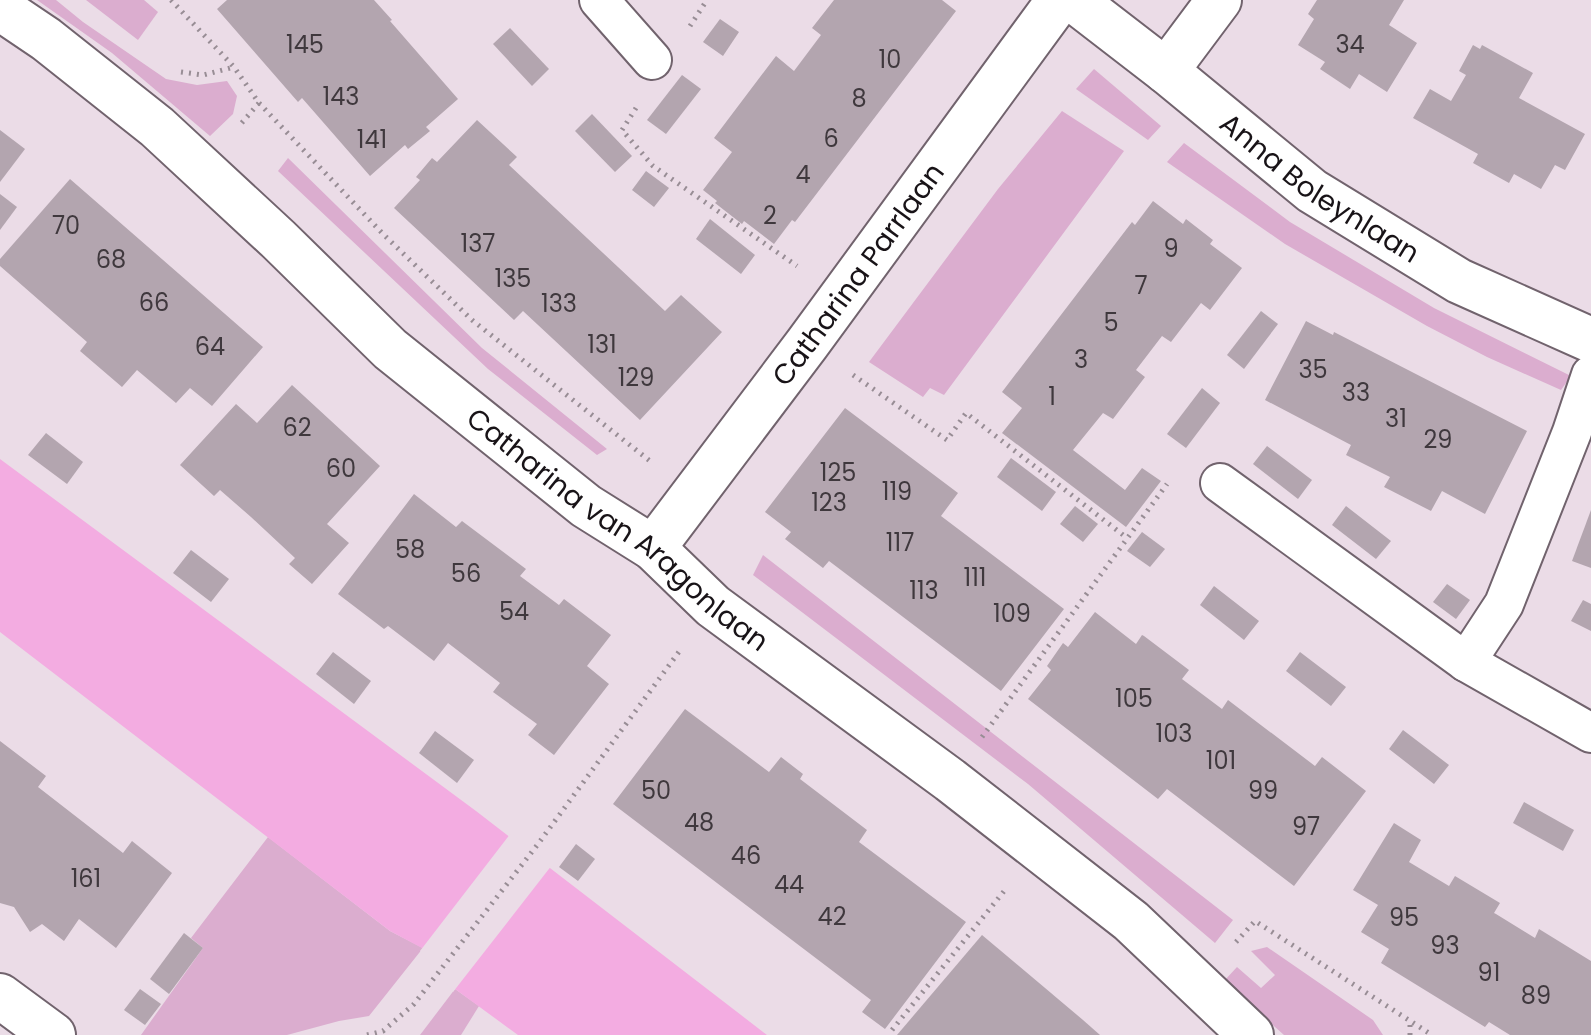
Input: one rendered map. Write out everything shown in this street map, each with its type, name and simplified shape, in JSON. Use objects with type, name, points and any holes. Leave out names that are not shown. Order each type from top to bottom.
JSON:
[{"type":"street","name":"Catharina Parrlaan","points":[[653,548],[839,301],[1059,0]]},
{"type":"street","name":"Anna Boleynlaan","points":[[1074,0],[1312,191],[1459,281],[1591,340]]},
{"type":"street","points":[[1166,71],[1219,0]]},
{"type":"street","name":"Catharina van Aragonlaan","points":[[0,8],[46,39],[157,127],[390,349],[586,506],[653,548],[713,606],[950,780],[1131,921],[1251,1035]]},
{"type":"street","points":[[0,996],[53,1035]]},
{"type":"lane","points":[[599,0],[652,60]]},
{"type":"lane","points":[[1466,662],[1504,604],[1572,432],[1591,375]]},
{"type":"lane","points":[[1220,483],[1466,662],[1591,733]]},
{"type":"path","points":[[171,0],[234,67],[259,103],[384,235],[472,320],[653,463]]},
{"type":"path","points":[[685,34],[707,0]]},
{"type":"path","points":[[201,169],[259,103]]},
{"type":"path","points":[[638,105],[622,130],[653,166],[801,268],[839,301]]},
{"type":"path","points":[[807,344],[947,440],[966,413],[1127,538]]},
{"type":"path","points":[[950,780],[1187,456],[1220,483]]},
{"type":"path","points":[[367,1035],[383,1031],[414,1004],[538,844],[713,606]]},
{"type":"path","points":[[892,1030],[1039,848]]},
{"type":"path","points":[[1198,985],[1255,921],[1432,1035]]},
{"type":"path","points":[[1410,1022],[1410,1035]]},
{"type":"shaded area","points":[[37,0],[56,0],[166,79],[197,85],[227,81],[237,96],[233,114],[210,136],[112,53]]},
{"type":"shaded area","points":[[86,0],[144,0],[158,12],[138,40]]},
{"type":"shaded area","points":[[1094,69],[1161,126],[1148,140],[1076,89]]},
{"type":"shaded area","points":[[1062,111],[1124,151],[944,395],[930,388],[923,397],[869,362],[998,189]]},
{"type":"shaded area","points":[[1184,143],[1290,222],[1434,308],[1571,376],[1561,390],[1487,357],[1285,244],[1167,162]]},
{"type":"shaded area","points":[[288,158],[482,348],[607,449],[597,455],[488,369],[278,171]]},
{"type":"shaded area","points":[[0,459],[476,811],[767,1035],[518,1035],[455,989],[422,948],[390,931],[0,632]]},
{"type":"shaded area","points":[[763,555],[1233,920],[1215,943],[1028,784],[753,575]]},
{"type":"shaded area","points":[[268,837],[390,931],[423,948],[369,1016],[287,1035],[141,1035],[203,948],[191,938]]},
{"type":"shaded area","points":[[1267,947],[1373,1020],[1383,1035],[1284,1035],[1224,981],[1237,967],[1261,988],[1275,975],[1251,951]]},
{"type":"shaded area","points":[[455,989],[479,1006],[461,1035],[420,1035]]},
{"type":"pier","points":[[511,833],[552,865],[453,992],[420,951]]},
{"type":"building","points":[[227,0],[374,0],[458,99],[426,127],[430,131],[408,149],[405,145],[370,176],[302,98],[298,102],[217,9]]},
{"type":"building","points":[[834,0],[942,0],[956,11],[795,222],[792,220],[774,244],[744,221],[742,224],[703,190],[732,152],[714,138],[776,56],[794,71],[821,35],[812,28]]},
{"type":"building","points":[[1317,0],[1404,0],[1389,25],[1417,43],[1387,92],[1359,74],[1350,89],[1320,69],[1325,62],[1298,45],[1314,19],[1308,14]]},
{"type":"building","points":[[720,19],[739,32],[723,56],[703,42]]},
{"type":"building","points":[[510,28],[549,69],[532,86],[493,44]]},
{"type":"building","points":[[1473,45],[1480,49],[1482,45],[1533,73],[1519,98],[1585,134],[1565,170],[1555,165],[1541,189],[1514,174],[1509,183],[1473,163],[1478,154],[1413,118],[1430,89],[1451,101],[1466,75],[1459,71]]},
{"type":"building","points":[[682,75],[701,89],[666,134],[647,120]]},
{"type":"building","points":[[592,114],[632,156],[615,172],[575,131]]},
{"type":"building","points":[[477,120],[517,157],[509,165],[665,311],[681,295],[722,332],[640,420],[523,311],[514,320],[394,208],[420,180],[416,177],[432,158],[437,162]]},
{"type":"building","points":[[0,130],[25,149],[0,182]]},
{"type":"building","points":[[646,171],[669,188],[654,207],[632,190]]},
{"type":"building","points":[[70,179],[263,347],[212,406],[190,388],[176,403],[137,370],[122,387],[80,351],[87,342],[0,266],[0,259]]},
{"type":"building","points":[[0,194],[17,207],[0,230]]},
{"type":"building","points":[[1153,201],[1183,224],[1186,219],[1213,240],[1210,244],[1242,268],[1210,310],[1201,303],[1171,342],[1162,336],[1136,370],[1145,377],[1113,419],[1103,413],[1073,450],[1125,490],[1142,468],[1161,481],[1126,527],[1002,433],[1022,408],[1002,392],[1132,222],[1135,225]]},
{"type":"building","points":[[710,219],[755,255],[741,274],[696,239]]},
{"type":"building","points":[[1261,311],[1278,324],[1244,369],[1227,355]]},
{"type":"building","points":[[1306,321],[1333,335],[1334,332],[1527,431],[1485,514],[1442,491],[1431,511],[1384,487],[1390,477],[1346,455],[1351,445],[1265,400]]},
{"type":"building","points":[[292,385],[380,466],[327,524],[349,543],[312,584],[289,564],[295,558],[251,517],[220,490],[214,496],[180,465],[236,404],[257,423]]},
{"type":"building","points":[[1202,388],[1220,403],[1186,448],[1167,434]]},
{"type":"building","points":[[845,408],[958,493],[941,516],[1064,609],[1001,691],[829,561],[823,568],[785,539],[791,532],[765,512]]},
{"type":"building","points":[[46,433],[83,462],[67,484],[28,455]]},
{"type":"building","points":[[1267,446],[1312,480],[1298,499],[1253,464]]},
{"type":"building","points":[[1011,458],[1056,492],[1042,511],[997,477]]},
{"type":"building","points":[[414,494],[456,527],[462,521],[526,569],[520,576],[559,605],[564,599],[611,635],[587,666],[609,684],[554,755],[528,735],[537,724],[493,692],[500,683],[448,643],[434,661],[338,594]]},
{"type":"building","points":[[1075,506],[1098,524],[1083,542],[1060,524]]},
{"type":"building","points":[[1346,506],[1391,541],[1376,559],[1332,525]]},
{"type":"building","points":[[1591,510],[1591,568],[1572,561]]},
{"type":"building","points":[[1142,532],[1165,549],[1150,567],[1127,551]]},
{"type":"building","points":[[191,550],[229,579],[211,602],[173,573]]},
{"type":"building","points":[[1447,584],[1470,600],[1456,619],[1433,602]]},
{"type":"building","points":[[1214,586],[1259,621],[1244,640],[1200,605]]},
{"type":"building","points":[[1583,600],[1591,604],[1591,631],[1571,621]]},
{"type":"building","points":[[1095,612],[1136,644],[1142,635],[1189,670],[1182,679],[1222,709],[1228,700],[1315,766],[1322,757],[1366,791],[1294,886],[1167,789],[1158,799],[1028,699],[1051,670],[1047,666],[1063,643],[1068,647]]},
{"type":"building","points":[[333,652],[371,681],[354,704],[316,674]]},
{"type":"building","points":[[1300,652],[1346,687],[1331,706],[1286,671]]},
{"type":"building","points":[[685,709],[769,772],[781,757],[803,774],[800,779],[867,830],[859,842],[966,922],[885,1029],[862,1012],[871,1000],[613,804]]},
{"type":"building","points":[[1403,730],[1449,765],[1434,784],[1389,749]]},
{"type":"building","points":[[435,731],[474,760],[457,783],[419,753]]},
{"type":"building","points":[[0,741],[46,776],[38,787],[123,853],[132,841],[172,873],[116,948],[79,919],[64,941],[42,924],[30,932],[14,907],[0,903]]},
{"type":"building","points":[[1524,802],[1574,830],[1563,851],[1513,823]]},
{"type":"building","points":[[1394,823],[1421,840],[1409,862],[1449,886],[1455,876],[1500,903],[1494,913],[1535,938],[1539,929],[1591,961],[1591,1035],[1510,1035],[1489,1022],[1485,1027],[1381,963],[1389,949],[1361,932],[1378,905],[1353,890]]},
{"type":"building","points":[[576,844],[595,859],[578,881],[559,867]]},
{"type":"building","points":[[184,933],[203,948],[169,994],[150,979]]},
{"type":"building","points":[[982,935],[1083,1020],[1100,1035],[897,1035]]},
{"type":"building","points":[[140,989],[161,1004],[145,1025],[124,1010]]}]
